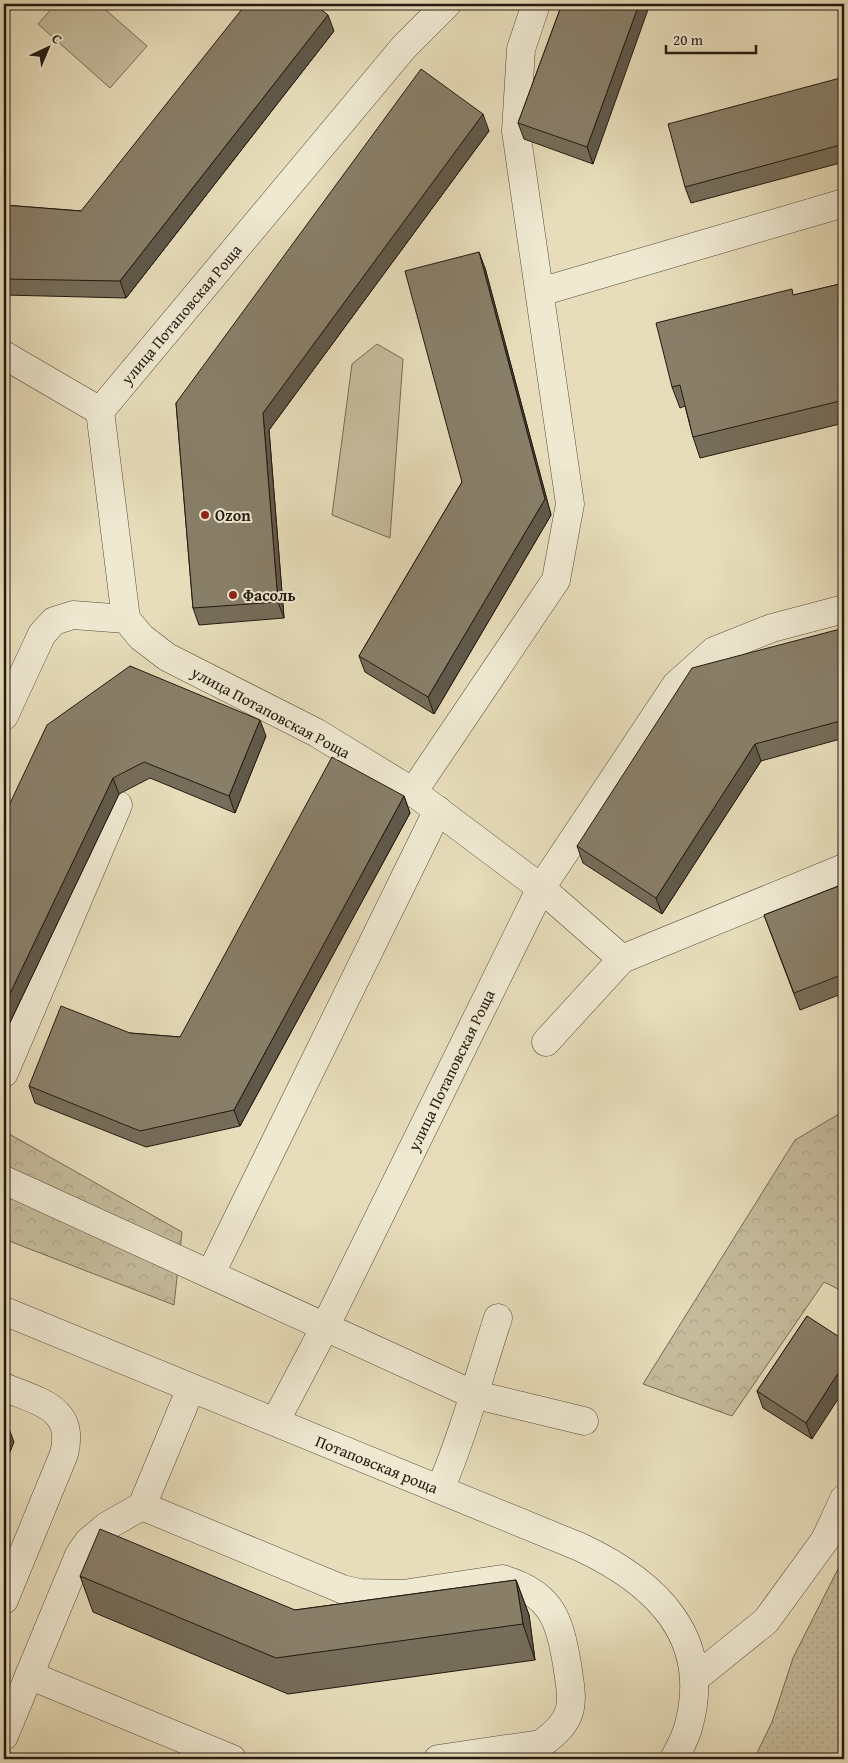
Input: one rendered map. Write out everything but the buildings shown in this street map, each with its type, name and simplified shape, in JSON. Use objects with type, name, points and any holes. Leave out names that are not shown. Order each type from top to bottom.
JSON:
[{"type":"street","name":"улица Потаповская Роща","points":[[100,410],[404,47],[447,4]]},
{"type":"street","points":[[413,792],[556,580],[570,504],[516,131],[521,49],[536,4]]},
{"type":"street","points":[[540,292],[844,203]]},
{"type":"street","points":[[4,355],[100,410],[126,619],[73,615],[54,621],[42,634],[4,716]]},
{"type":"street","points":[[622,959],[540,888],[676,685],[714,651],[772,628],[844,610]]},
{"type":"street","name":"улица Потаповская Роща","points":[[126,619],[141,637],[167,657],[317,733],[413,792],[540,888],[325,1327],[275,1422]]},
{"type":"street","points":[[4,1073],[118,805]]},
{"type":"street","points":[[212,1273],[438,810]]},
{"type":"street","points":[[546,1042],[622,959],[844,868]]},
{"type":"street","points":[[4,1180],[212,1273],[472,1394],[584,1421]]},
{"type":"street","name":"Потаповская роща","points":[[4,1311],[580,1546],[626,1570],[648,1587],[673,1617],[689,1651],[694,1679],[693,1703],[688,1730],[674,1759]]},
{"type":"street","points":[[440,1489],[456,1451],[472,1394],[498,1318]]},
{"type":"street","points":[[4,1387],[53,1408],[62,1418],[68,1439],[64,1454],[4,1600]]},
{"type":"street","points":[[4,1736],[79,1555],[98,1533],[142,1506],[191,1388]]},
{"type":"street","points":[[694,1679],[766,1620],[825,1540],[844,1499]]},
{"type":"street","points":[[142,1506],[342,1589],[374,1595],[403,1594],[502,1579],[518,1584],[543,1601],[552,1612],[562,1631],[573,1700],[564,1722],[554,1734],[541,1744],[438,1759]]},
{"type":"street","points":[[29,1675],[232,1759]]},
{"type":"green space","points":[[56,4],[99,4],[147,46],[110,88],[38,24]]},
{"type":"green space","points":[[377,344],[403,359],[390,538],[332,515],[352,364]]},
{"type":"green space","points":[[844,1111],[844,1292],[824,1282],[732,1416],[643,1384],[795,1140]]},
{"type":"green space","points":[[4,1131],[182,1232],[174,1305],[4,1239]]},
{"type":"green space","points":[[844,1557],[844,1759],[754,1759],[772,1722],[793,1658]]},
{"type":"place","name":"Ozon","points":[[205,515]]},
{"type":"place","name":"Фасоль","points":[[233,595]]}]
